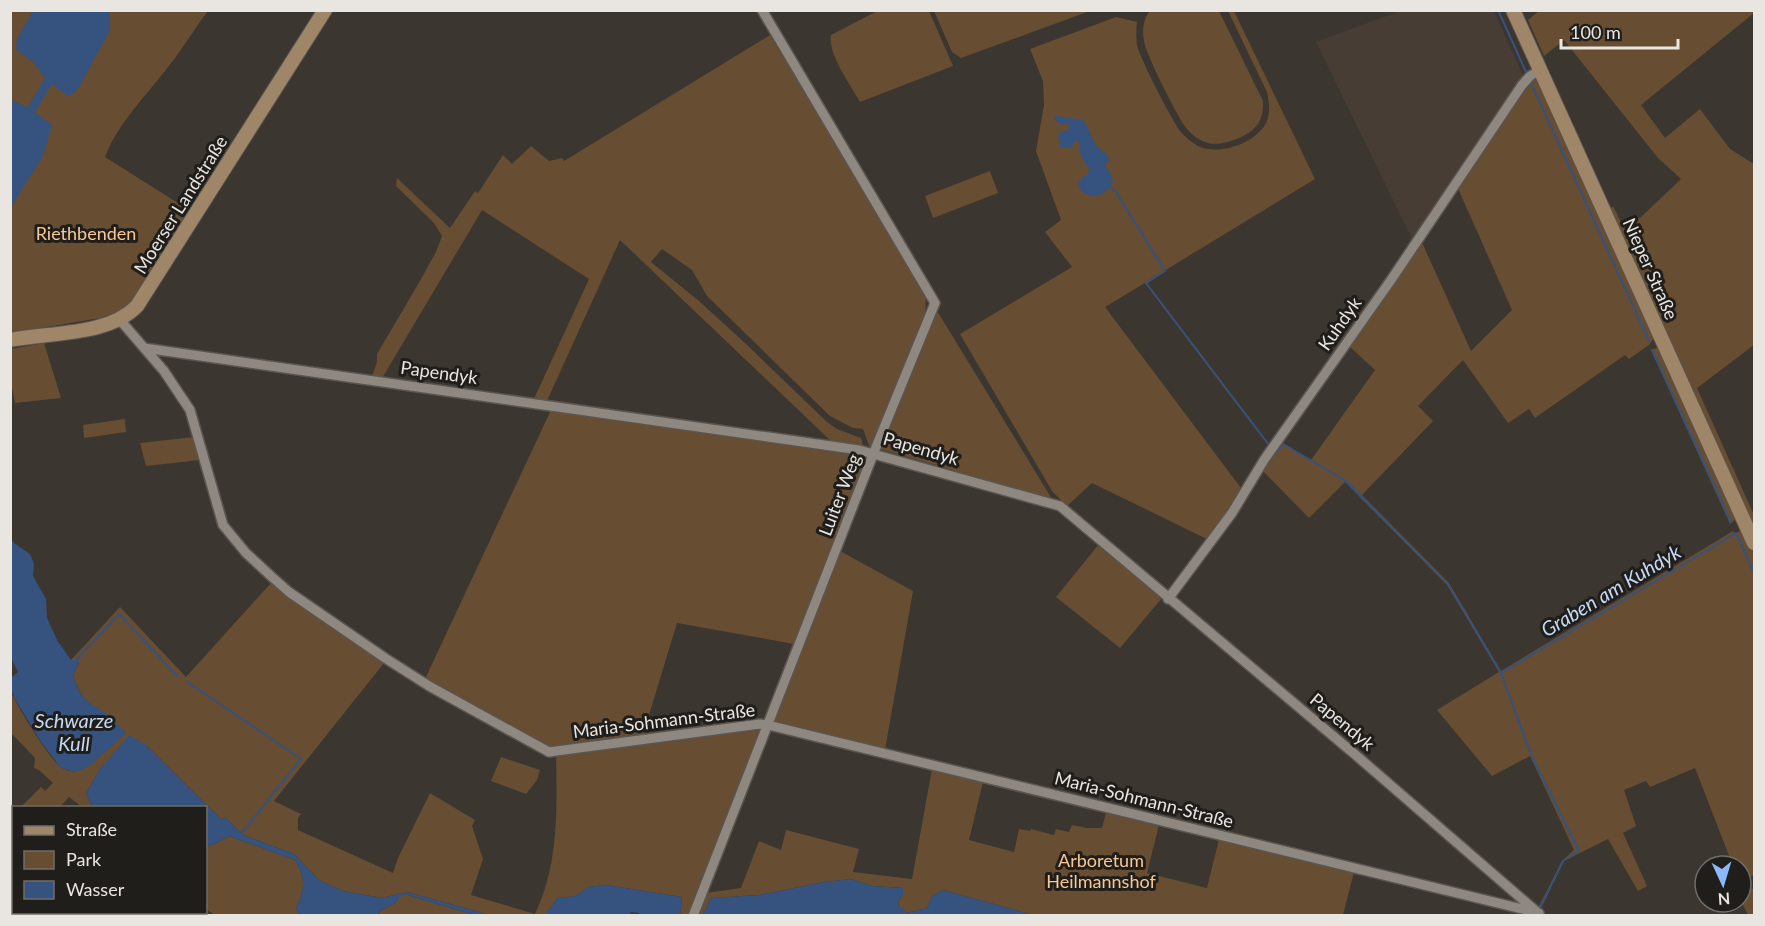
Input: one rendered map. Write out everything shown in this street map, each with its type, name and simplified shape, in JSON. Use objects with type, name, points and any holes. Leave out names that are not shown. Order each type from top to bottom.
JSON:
[{"type":"main road","name":"Moerser Landstraße","points":[[10,340],[101,327],[120,320],[132,311],[143,299],[325,10]]},
{"type":"main road","name":"Nieper Straße","points":[[1513,10],[1755,543]]},
{"type":"street","name":"Luiter Weg","points":[[693,915],[874,452],[935,303],[762,10]]},
{"type":"street","name":"Kuhdyk","points":[[1168,599],[1232,513],[1264,460],[1391,280],[1522,85],[1540,70]]},
{"type":"street","name":"Maria-Sohmann-Straße","points":[[120,320],[164,371],[190,410],[223,525],[246,553],[289,592],[385,658],[429,686],[549,752],[760,724],[768,725],[1540,914]]},
{"type":"street","name":"Papendyk","points":[[144,348],[874,452],[1060,506],[1540,914]]},
{"type":"shaded area","points":[[1400,11],[1494,11],[1525,80],[1414,243],[1316,42]]},
{"type":"green space","points":[[1540,10],[1754,11],[1641,105],[1665,138],[1700,109],[1730,149],[1754,164],[1754,345],[1697,388],[1754,515],[1754,531],[1609,211],[1613,206],[1623,226],[1641,217],[1681,179],[1658,158],[1564,40],[1544,56],[1528,20]]},
{"type":"green space","name":"Riethbenden","points":[[10,11],[208,11],[125,121],[105,157],[189,210],[134,300],[118,312],[100,318],[11,333]]},
{"type":"green space","points":[[877,11],[929,11],[953,66],[860,102],[836,60],[831,35]]},
{"type":"green space","points":[[934,11],[1090,11],[961,58],[952,52]]},
{"type":"green space","points":[[1150,11],[1219,11],[1263,101],[1263,112],[1254,129],[1236,139],[1214,144],[1202,141],[1188,130],[1168,96],[1146,48],[1143,29],[1144,21]]},
{"type":"green space","points":[[1228,11],[1234,11],[1315,179],[1146,282],[1268,446],[1145,283],[1105,307],[1244,492],[1211,541],[1092,483],[1067,506],[1052,491],[960,334],[1072,267],[1045,232],[1061,220],[1036,151],[1044,105],[1043,81],[1030,49],[1116,17],[1137,22],[1137,45],[1140,53],[1180,131],[1198,146],[1206,149],[1225,149],[1254,137],[1266,123],[1269,115],[1267,92]]},
{"type":"green space","points":[[770,35],[926,296],[925,317],[873,448],[869,446],[863,429],[853,428],[830,416],[707,296],[692,270],[662,249],[651,262],[699,301],[827,422],[837,429],[861,438],[864,449],[834,444],[620,240],[546,403],[533,401],[589,279],[482,210],[381,380],[371,379],[377,362],[377,354],[436,252],[442,236],[434,223],[396,186],[397,178],[450,228],[475,191],[478,193],[503,155],[512,164],[531,146],[549,161],[562,158],[564,161]]},
{"type":"green space","points":[[1536,77],[1656,335],[1649,345],[1629,359],[1625,355],[1535,418],[1529,409],[1508,423],[1463,360],[1418,406],[1433,421],[1362,495],[1449,583],[1501,671],[1733,531],[1735,534],[1740,531],[1747,535],[1754,551],[1754,875],[1753,854],[1728,854],[1695,768],[1650,787],[1646,781],[1624,790],[1636,826],[1623,833],[1647,886],[1638,891],[1608,839],[1564,861],[1540,910],[1538,908],[1562,861],[1574,850],[1530,756],[1492,776],[1437,710],[1499,672],[1447,585],[1345,482],[1309,518],[1263,471],[1283,443],[1311,460],[1375,370],[1349,346],[1420,238],[1471,351],[1512,310],[1456,184],[1528,81]]},
{"type":"green space","points":[[990,171],[998,193],[933,218],[925,196]]},
{"type":"green space","points":[[937,312],[1052,499],[880,449],[933,315]]},
{"type":"green space","points":[[44,343],[61,398],[15,403],[11,383],[11,349]]},
{"type":"green space","points":[[1661,346],[1739,516],[1730,524],[1651,350]]},
{"type":"green space","points":[[551,410],[868,455],[794,644],[677,623],[642,738],[549,750],[425,679]]},
{"type":"green space","points":[[125,419],[126,432],[84,438],[83,425]]},
{"type":"green space","points":[[194,437],[200,460],[146,466],[140,443]]},
{"type":"green space","points":[[1099,544],[1162,598],[1120,648],[1056,597]]},
{"type":"green space","points":[[840,551],[913,591],[885,750],[773,722]]},
{"type":"green space","points":[[271,583],[384,663],[274,801],[301,814],[298,818],[298,830],[393,873],[430,793],[475,820],[472,826],[483,859],[471,895],[535,914],[549,875],[555,835],[556,753],[761,727],[688,915],[680,915],[682,897],[606,885],[588,887],[576,896],[558,898],[547,915],[490,915],[407,892],[382,898],[343,891],[319,880],[294,854],[243,835],[225,817],[222,820],[146,745],[122,744],[100,769],[86,793],[92,806],[81,806],[69,797],[61,806],[22,806],[41,787],[45,791],[53,783],[34,768],[35,758],[11,733],[10,690],[41,743],[55,762],[74,772],[117,739],[118,741],[109,716],[90,704],[79,691],[73,676],[79,662],[71,660],[120,607],[186,677]]},
{"type":"green space","points":[[501,757],[540,770],[537,780],[526,794],[491,781]]},
{"type":"green space","name":"Arboretum Heilmannshof","points":[[932,769],[983,782],[969,840],[1014,852],[1019,829],[1030,831],[1031,829],[1054,835],[1056,829],[1069,832],[1072,825],[1102,828],[1106,812],[1159,825],[1147,873],[1207,888],[1219,839],[1354,872],[1343,915],[1033,915],[943,890],[932,896],[927,908],[906,913],[899,907],[898,901],[903,894],[903,888],[872,886],[851,879],[759,895],[711,898],[703,915],[698,916],[706,893],[741,888],[759,841],[781,850],[786,830],[859,849],[853,872],[912,879]]},
{"type":"green space","points":[[229,836],[295,860],[303,879],[296,909],[300,915],[215,915],[207,910],[207,846]]},
{"type":"green space","points":[[1753,888],[1754,915],[1748,915],[1753,914]]},
{"type":"green space","points":[[404,894],[475,915],[378,916],[380,911],[395,903]]},
{"type":"water","points":[[33,11],[110,11],[110,30],[78,89],[69,97],[52,84],[35,112],[52,125],[43,156],[11,207],[11,100],[28,107],[45,78],[33,62],[16,49],[17,39]]},
{"type":"water","points":[[1054,117],[1083,120],[1095,143],[1107,154],[1109,161],[1104,165],[1113,181],[1103,193],[1090,195],[1080,188],[1078,183],[1082,177],[1088,175],[1089,169],[1081,157],[1079,142],[1076,141],[1070,148],[1060,147],[1058,134],[1070,128],[1069,125],[1056,122]]},
{"type":"water","name":"Schwarze Kull","points":[[10,538],[30,554],[34,564],[33,576],[46,599],[47,618],[57,640],[71,660],[79,662],[73,676],[80,692],[86,700],[111,717],[126,733],[82,770],[74,772],[60,767],[41,742],[11,690],[11,678],[18,672],[11,658]]},
{"type":"water","points":[[129,735],[146,745],[222,820],[225,817],[243,835],[294,854],[319,880],[343,891],[382,898],[407,892],[490,915],[475,915],[404,894],[395,903],[380,911],[378,915],[300,915],[296,909],[303,879],[295,860],[229,836],[207,846],[207,806],[92,806],[86,793],[100,769]]},
{"type":"water","points":[[851,879],[872,886],[903,888],[903,894],[898,901],[899,907],[906,913],[927,908],[932,896],[943,890],[1033,915],[703,915],[711,898],[759,895]]},
{"type":"water","points":[[606,885],[682,897],[680,915],[640,915],[631,912],[629,916],[547,915],[546,913],[558,898],[576,896],[588,887]]},
{"type":"waterway","points":[[1498,10],[1526,72]]},
{"type":"waterway","points":[[1531,83],[1649,341]]},
{"type":"waterway","points":[[1108,185],[1116,192],[1165,271],[1146,283],[1269,445]]},
{"type":"waterway","points":[[1652,350],[1731,522]]},
{"type":"waterway","points":[[1275,455],[1283,444],[1346,481],[1448,584],[1501,673],[1532,757],[1579,851],[1563,861],[1540,908]]},
{"type":"waterway","name":"Graben am Kuhdyk","points":[[1501,673],[1736,533]]},
{"type":"waterway","points":[[1737,535],[1754,573]]},
{"type":"waterway","points":[[76,660],[119,614],[177,676]]},
{"type":"waterway","points":[[186,681],[301,759],[240,835]]}]
